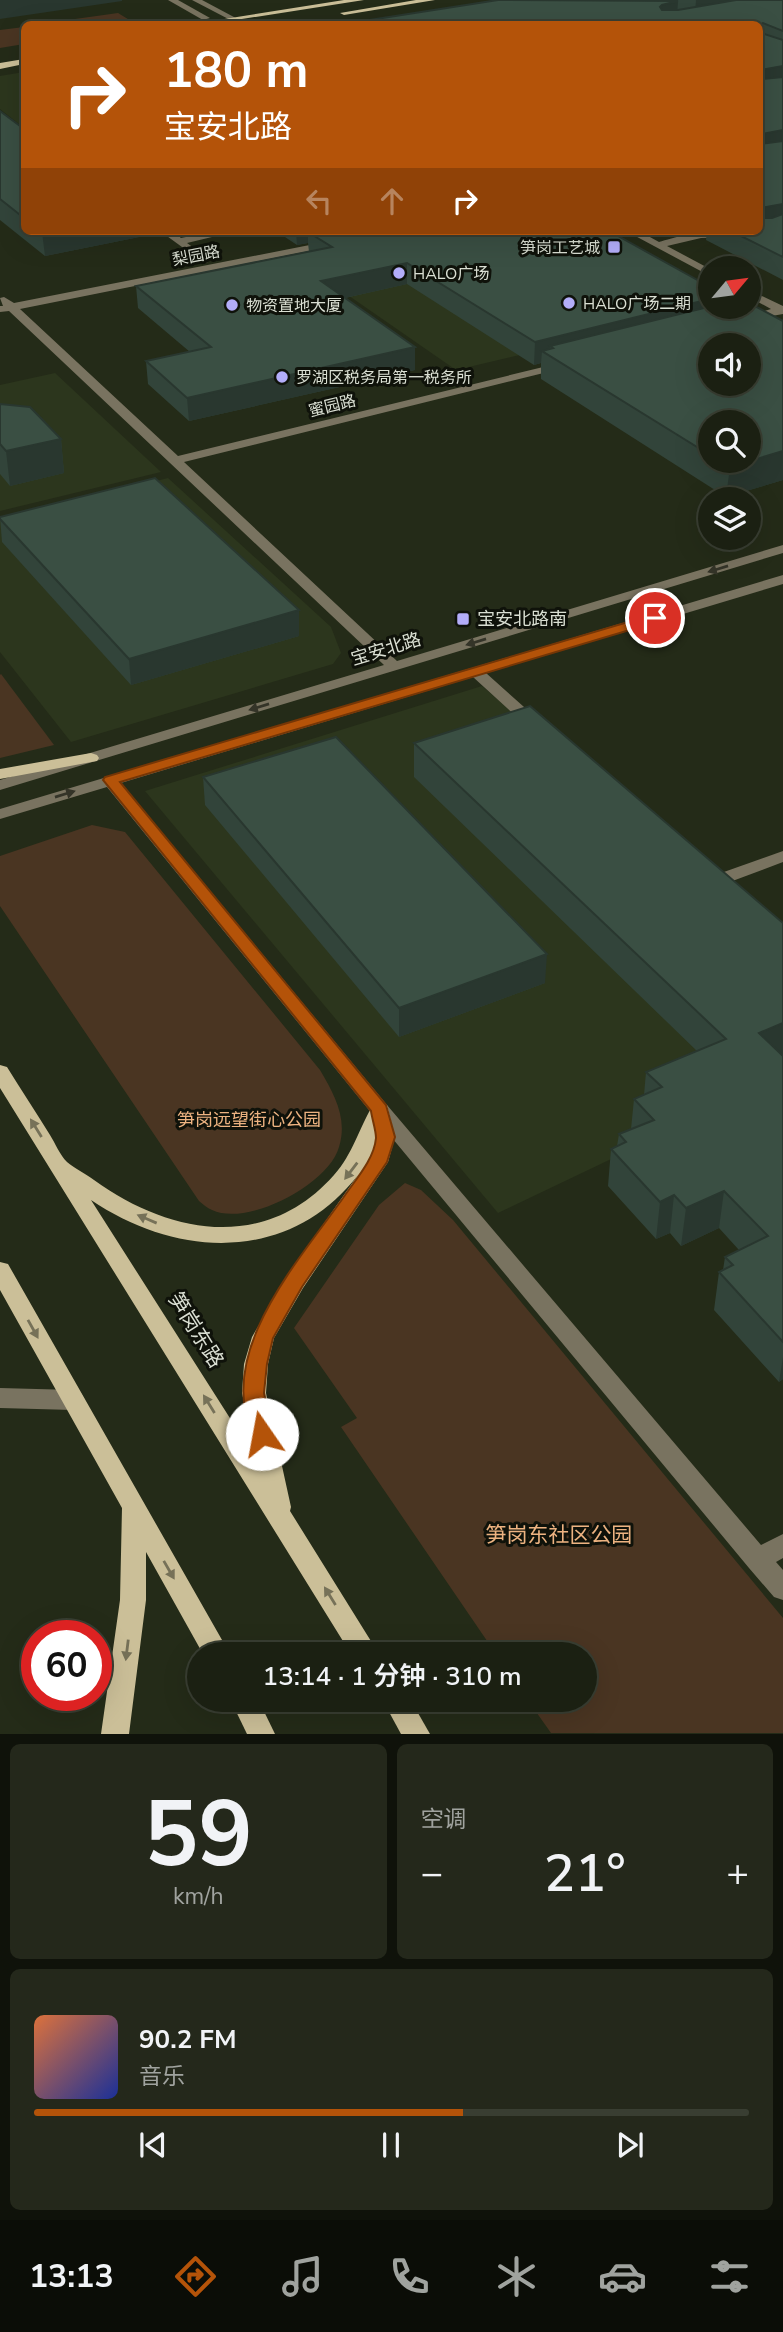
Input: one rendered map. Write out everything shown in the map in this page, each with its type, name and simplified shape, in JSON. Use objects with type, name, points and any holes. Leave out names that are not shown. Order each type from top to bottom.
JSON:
[{"type":"main road","points":[[224,21],[360,0]]},
{"type":"main road","points":[[328,16],[431,0]]},
{"type":"main road","points":[[0,66],[21,62]]},
{"type":"main road","points":[[0,774],[91,758]]},
{"type":"main road","name":"笋岗东路","points":[[0,1072],[358,1642]]},
{"type":"main road","points":[[60,1166],[122,1209],[166,1227],[224,1238],[258,1234],[288,1223],[331,1194],[363,1154],[380,1110]]},
{"type":"main road","points":[[282,1522],[254,1393],[256,1364],[263,1337],[275,1313],[378,1162],[385,1137],[380,1110]]},
{"type":"main road","points":[[0,1269],[210,1642]]},
{"type":"main road","points":[[115,1734],[134,1600],[134,1508]]},
{"type":"main road","points":[[250,1712],[262,1734]]},
{"type":"main road","points":[[403,1712],[417,1734]]},
{"type":"street","points":[[172,0],[211,21]]},
{"type":"street","points":[[196,0],[236,21]]},
{"type":"street","points":[[171,235],[204,260]]},
{"type":"street","points":[[179,241],[211,235]]},
{"type":"street","points":[[639,235],[698,267]]},
{"type":"street","points":[[658,245],[701,235]]},
{"type":"street","name":"梨园路","points":[[341,238],[4,304],[204,260],[341,238]]},
{"type":"street","points":[[761,299],[782,310]]},
{"type":"street","points":[[4,304],[177,460],[395,667]]},
{"type":"street","points":[[761,315],[782,310]]},
{"type":"street","points":[[761,317],[771,322]]},
{"type":"street","points":[[732,323],[747,319]]},
{"type":"street","name":"蜜园路","points":[[177,460],[583,359]]},
{"type":"street","name":"宝安北路","points":[[0,785],[783,550]]},
{"type":"street","points":[[0,814],[783,579]]},
{"type":"street","points":[[476,672],[548,736]]},
{"type":"street","points":[[110,780],[380,1110],[783,1589]]},
{"type":"street","points":[[713,882],[783,856]]},
{"type":"street","points":[[0,1398],[73,1400]]},
{"type":"street","points":[[758,1560],[783,1545]]},
{"type":"shaded area","points":[[21,72],[21,126],[0,109],[0,76]]},
{"type":"shaded area","points":[[390,235],[426,235],[698,303],[698,313],[456,370],[290,255]]},
{"type":"shaded area","points":[[55,373],[161,472],[0,511],[0,385]]},
{"type":"shaded area","points":[[168,478],[331,627],[341,653],[333,664],[71,742],[0,652],[0,521]]},
{"type":"shaded area","points":[[482,686],[783,945],[783,1077],[498,1213],[145,791]]},
{"type":"green space","points":[[118,13],[131,21],[61,21]]},
{"type":"green space","points":[[21,27],[21,44],[0,48],[0,30]]},
{"type":"green space","points":[[1,674],[54,745],[0,758]]},
{"type":"green space","name":"笋岗远望街心公园","points":[[92,825],[125,832],[320,1070],[330,1088],[341,1116],[339,1147],[320,1175],[285,1199],[246,1213],[227,1214],[212,1210],[199,1201],[0,906],[0,856]]},
{"type":"green space","name":"笋岗东社区公园","points":[[405,1183],[421,1190],[453,1220],[783,1618],[783,1733],[551,1733],[536,1712],[597,1712],[597,1642],[488,1642],[341,1427],[357,1418],[294,1328],[379,1205]]},
{"type":"building","points":[[498,0],[678,1],[660,7],[662,10],[678,10],[736,0],[783,0],[783,31],[763,21],[363,21]]},
{"type":"building","points":[[763,34],[783,40],[783,66],[763,70]]},
{"type":"building","points":[[783,77],[783,130],[763,134],[763,79]]},
{"type":"building","points":[[0,111],[21,127],[21,216],[0,199]]},
{"type":"building","points":[[783,141],[783,204],[763,207],[763,144]]},
{"type":"building","points":[[783,214],[783,257],[739,235],[763,235],[763,218]]},
{"type":"building","points":[[313,235],[616,235],[698,280],[698,302],[535,342],[407,263],[321,281],[415,347],[187,398],[146,361],[211,347],[136,286],[332,247]]},
{"type":"building","points":[[698,309],[698,319],[761,319],[761,309],[783,321],[783,451],[761,458],[761,410],[698,410],[698,448],[542,351],[553,348],[550,346]]},
{"type":"building","points":[[0,404],[30,407],[61,439],[6,451],[0,444]]},
{"type":"building","points":[[155,478],[299,610],[129,659],[0,519]]},
{"type":"building","points":[[530,706],[783,923],[783,1023],[759,1033],[783,1056],[783,1342],[719,1272],[733,1265],[725,1257],[768,1236],[724,1191],[686,1208],[674,1195],[660,1202],[611,1149],[626,1142],[619,1134],[654,1120],[634,1099],[662,1087],[646,1072],[726,1039],[414,743]]},
{"type":"building","points":[[336,737],[547,954],[399,1008],[203,777]]},
{"type":"place","name":"笋岗工艺城","points":[[614,247]]},
{"type":"place","name":"HALO广场","points":[[399,273]]},
{"type":"place","name":"HALO广场二期","points":[[569,303]]},
{"type":"place","name":"物资置地大厦","points":[[232,305]]},
{"type":"place","name":"罗湖区税务局第一税务所","points":[[282,377]]},
{"type":"place","name":"宝安北路南","points":[[463,619]]},
{"type":"route","points":[[262,1434],[254,1393],[256,1364],[263,1337],[295,1282],[378,1162],[385,1137],[380,1110],[110,780],[655,618]]}]
